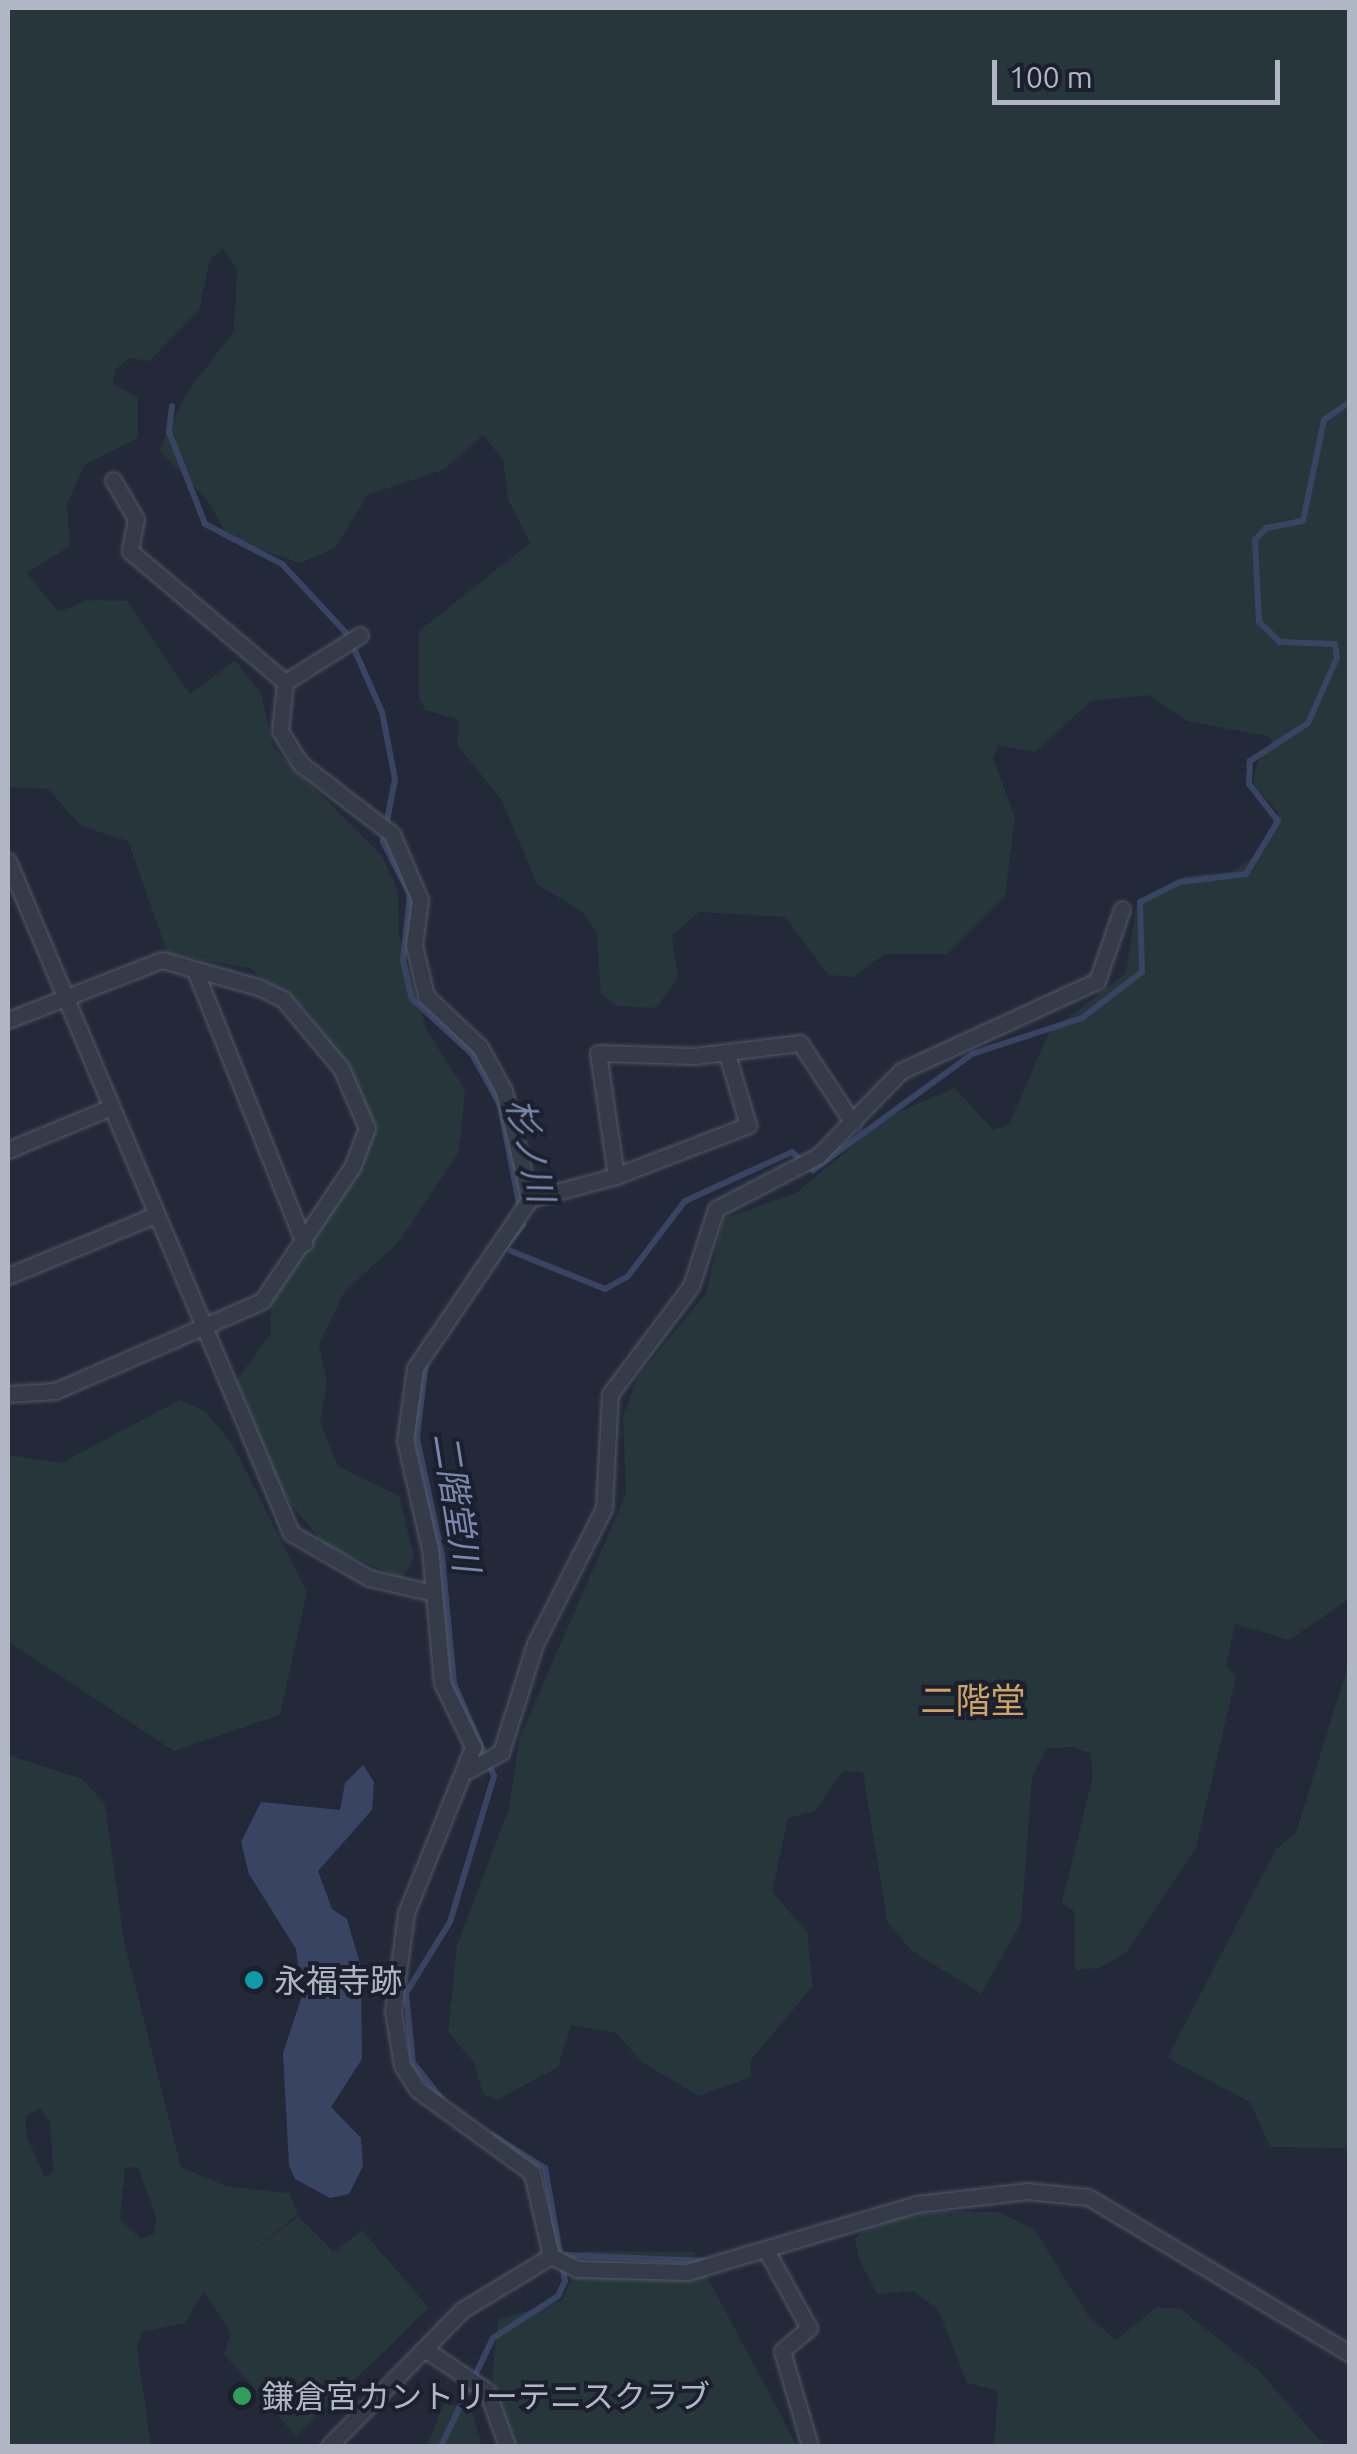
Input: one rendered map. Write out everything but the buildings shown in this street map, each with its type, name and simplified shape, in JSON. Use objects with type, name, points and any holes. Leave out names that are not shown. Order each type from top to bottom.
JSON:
[{"type":"street","points":[[113,480],[136,519],[130,551],[285,682]]},
{"type":"street","points":[[360,635],[285,682],[276,717],[289,752],[392,834],[420,900],[414,946],[426,996],[480,1048],[504,1091],[524,1210]]},
{"type":"street","points":[[8,862],[12,888],[64,997],[197,1327],[290,1533],[369,1578],[433,1593]]},
{"type":"street","points":[[469,1770],[501,1752],[536,1644],[604,1508],[610,1394],[690,1286],[716,1208],[818,1156],[901,1072],[1097,981],[1122,908]]},
{"type":"street","points":[[8,1020],[148,963],[283,999],[360,1097],[364,1146],[304,1243],[262,1301],[55,1391],[8,1394]]},
{"type":"street","points":[[196,973],[304,1243]]},
{"type":"street","points":[[616,1176],[598,1053],[727,1054],[800,1044],[853,1123]]},
{"type":"street","points":[[551,2256],[532,2173],[417,2089],[402,2065],[393,2011],[406,1913],[469,1770],[472,1746],[442,1682],[433,1593],[405,1441],[414,1368],[468,1278],[524,1210],[748,1125],[727,1054]]},
{"type":"street","points":[[8,1150],[109,1108]]},
{"type":"street","points":[[8,1276],[154,1216]]},
{"type":"street","points":[[551,2256],[577,2269],[687,2272],[766,2252],[917,2204],[1027,2191],[1088,2198],[1350,2354]]},
{"type":"street","points":[[766,2252],[809,2328],[782,2351],[810,2446]]},
{"type":"street","points":[[329,2446],[429,2352],[479,2297],[551,2256]]},
{"type":"street","points":[[429,2352],[487,2391],[507,2446]]},
{"type":"shaded area","points":[[8,8],[1349,8],[1349,1599],[1289,1640],[1235,1624],[1226,1666],[1236,1677],[1196,1848],[1127,1952],[1099,1968],[1075,1970],[1075,1912],[1062,1903],[1093,1776],[1090,1753],[1071,1747],[1046,1749],[1032,1778],[1021,1923],[981,1994],[911,1950],[887,1921],[863,1772],[843,1771],[815,1811],[788,1818],[772,1892],[807,1932],[813,1986],[750,2061],[751,2077],[699,2096],[642,2062],[616,2033],[571,2025],[558,2067],[497,2100],[483,2094],[474,2063],[448,2032],[457,1945],[509,1808],[519,1739],[626,1494],[623,1417],[637,1378],[706,1293],[723,1219],[796,1193],[887,1117],[955,1088],[993,1130],[1009,1124],[1049,1033],[1126,973],[1136,908],[1185,876],[1234,871],[1258,853],[1278,812],[1252,783],[1259,759],[1276,747],[1268,736],[1187,721],[1148,695],[1091,701],[1035,752],[998,746],[993,758],[1015,817],[1005,896],[947,954],[884,954],[854,977],[828,975],[785,917],[699,912],[672,936],[678,978],[656,1008],[617,1006],[601,995],[597,935],[584,913],[537,884],[501,799],[457,745],[459,720],[425,710],[419,697],[419,631],[530,543],[508,499],[503,460],[483,435],[445,469],[368,495],[335,548],[300,563],[229,539],[208,501],[159,450],[186,394],[234,331],[237,270],[223,248],[210,259],[199,310],[149,361],[130,358],[116,369],[113,383],[138,398],[138,438],[84,465],[67,505],[70,546],[27,573],[58,612],[88,600],[128,601],[190,694],[235,660],[261,693],[273,747],[382,856],[398,892],[399,935],[427,1031],[465,1090],[459,1152],[398,1243],[345,1291],[319,1345],[327,1383],[320,1422],[338,1466],[399,1496],[414,1557],[402,1579],[324,1544],[282,1493],[237,1380],[271,1333],[271,1301],[366,1151],[346,1066],[305,1008],[249,968],[168,954],[128,841],[81,826],[48,789],[8,787]]},
{"type":"shaded area","points":[[180,1400],[205,1411],[233,1445],[307,1592],[280,1715],[174,1751],[8,1641],[8,1455],[61,1463]]},
{"type":"shaded area","points":[[1349,1662],[1349,2148],[1270,2147],[1250,2102],[1167,2058],[1276,1849],[1296,1833]]},
{"type":"shaded area","points":[[8,1755],[82,1779],[105,1804],[124,1941],[181,2167],[225,2186],[289,2193],[298,2214],[238,2263],[298,2216],[334,2252],[362,2230],[429,2308],[296,2436],[224,2354],[231,2334],[204,2291],[185,2323],[142,2332],[137,2347],[151,2446],[8,2446]],"holes":[[[40,2108],[50,2122],[53,2171],[45,2178],[26,2134],[26,2116]],[[138,2167],[156,2217],[154,2234],[141,2239],[120,2220],[125,2168]]]},
{"type":"shaded area","points":[[946,2211],[999,2212],[1034,2229],[1089,2317],[1116,2340],[1157,2307],[1181,2309],[1260,2372],[1325,2446],[994,2446],[998,2391],[967,2383],[938,2309],[913,2291],[877,2294],[859,2259],[855,2239],[876,2219]]},
{"type":"shaded area","points":[[584,2251],[694,2252],[797,2446],[514,2446],[492,2378],[498,2320],[562,2300]]},
{"type":"shaded area","points":[[444,2403],[471,2409],[482,2446],[427,2446]]},
{"type":"water","points":[[363,1765],[374,1782],[372,1810],[318,1871],[332,1909],[347,1919],[361,1967],[362,2059],[331,2107],[361,2138],[363,2166],[349,2194],[330,2198],[295,2179],[289,2165],[283,2053],[302,1996],[296,1949],[249,1874],[241,1842],[261,1802],[340,1810],[345,1783]]},
{"type":"waterway","name":"二階堂川","points":[[511,1251],[605,1289],[628,1276],[685,1201],[792,1152],[813,1170],[972,1054],[1082,1018],[1142,972],[1140,902],[1180,882],[1246,874],[1278,821],[1249,784],[1250,761],[1308,723],[1337,658],[1335,644],[1280,642],[1259,622],[1255,540],[1266,528],[1303,521],[1324,420],[1350,402]]},
{"type":"waterway","name":"杉ノ川","points":[[172,406],[169,432],[205,524],[282,564],[348,635],[382,712],[395,779],[383,842],[410,894],[403,961],[412,999],[472,1054],[500,1105],[523,1225],[492,1264]]},
{"type":"waterway","name":"二階堂川","points":[[426,1361],[417,1438],[442,1556],[454,1684],[494,1776],[450,1922],[406,1993],[413,2063],[441,2098]]},
{"type":"waterway","name":"二階堂川","points":[[441,2446],[493,2338],[558,2296],[565,2281],[545,2168],[492,2135]]},
{"type":"waterway","name":"二階堂川","points":[[567,2255],[705,2261]]},
{"type":"place","name":"永福寺跡","points":[[254,1980]]},
{"type":"place","name":"鎌倉宮カントリーテニスクラブ","points":[[242,2396]]},
{"type":"district","name":"二階堂","points":[[973,1700]]}]
